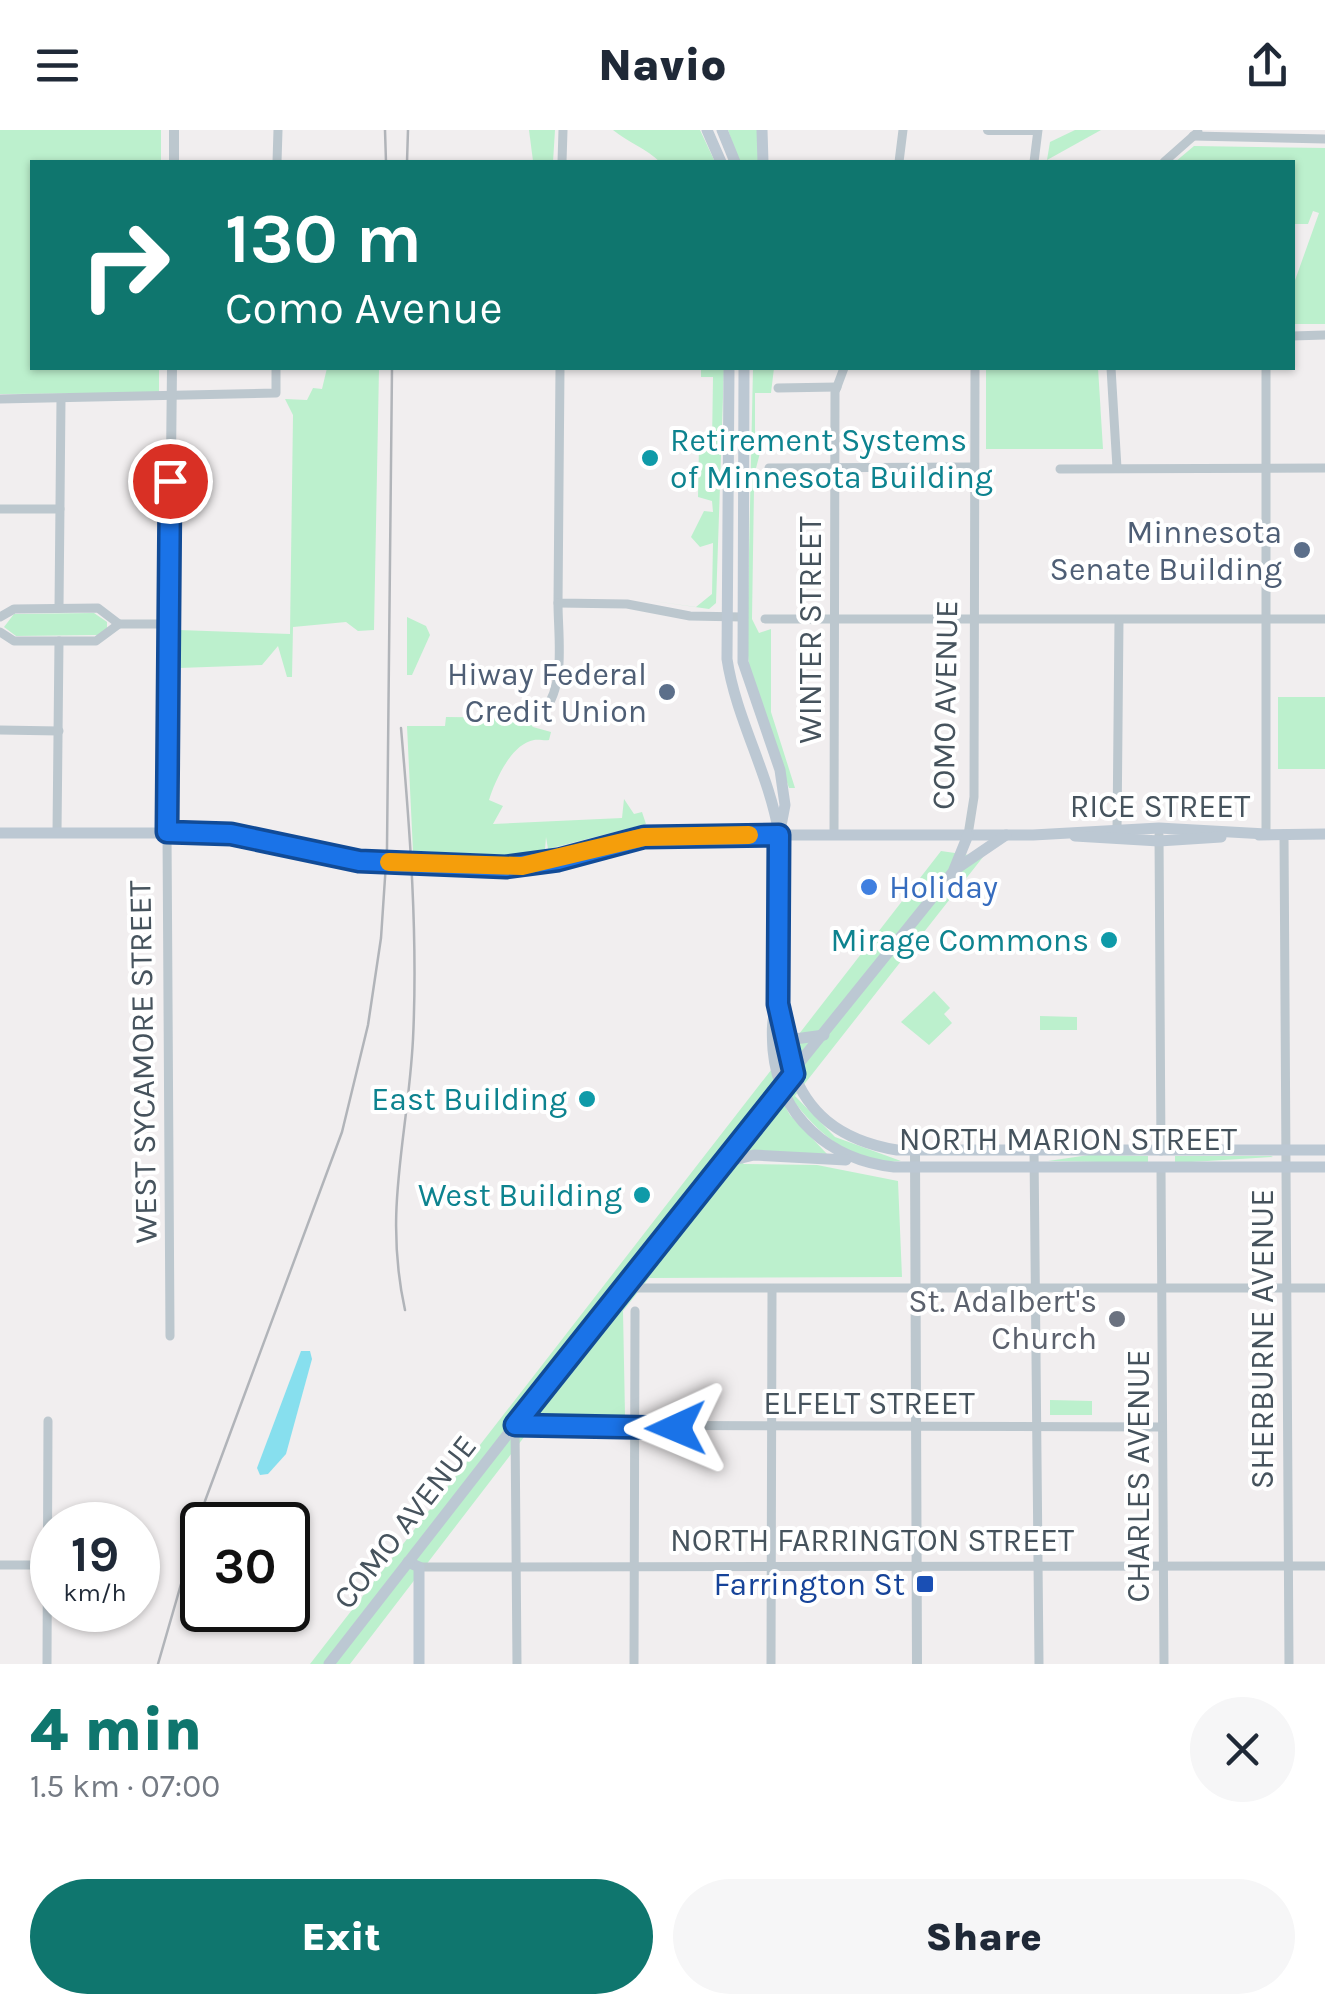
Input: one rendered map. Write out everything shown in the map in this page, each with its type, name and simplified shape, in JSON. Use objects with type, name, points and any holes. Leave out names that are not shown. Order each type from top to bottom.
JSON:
[{"type":"main road","points":[[707,130],[720,160]]},
{"type":"main road","points":[[722,130],[734,160]]},
{"type":"main road","points":[[762,130],[763,160]]},
{"type":"main road","points":[[729,370],[726,617],[731,684],[766,774],[779,835]]},
{"type":"main road","points":[[746,370],[742,616],[748,686],[783,784],[778,1004],[794,1074]]},
{"type":"main road","name":"RICE STREET","points":[[0,833],[231,834],[373,862],[485,866],[541,864],[655,836],[1325,834]]},
{"type":"main road","name":"COMO AVENUE","points":[[329,1664],[414,1564],[515,1425],[717,1165],[953,872],[968,835]]},
{"type":"main road","points":[[953,872],[1006,835]]},
{"type":"main road","points":[[778,1004],[772,1015],[773,1047],[782,1089]]},
{"type":"main road","points":[[783,1030],[796,1040],[824,1035]]},
{"type":"main road","name":"NORTH MARION STREET","points":[[794,1074],[818,1111],[847,1134],[881,1147],[915,1151],[1325,1150]]},
{"type":"main road","name":"NORTH MARION STREET","points":[[782,1089],[814,1135],[862,1162],[914,1167],[1325,1168]]},
{"type":"main road","points":[[717,1165],[754,1155],[862,1162]]},
{"type":"main road","points":[[414,1564],[419,1664]]},
{"type":"street","points":[[174,130],[174,160]]},
{"type":"street","points":[[277,160],[278,130]]},
{"type":"street","points":[[562,130],[562,160]]},
{"type":"street","points":[[899,160],[903,130]]},
{"type":"street","points":[[988,130],[1037,130],[1034,160]]},
{"type":"street","points":[[1166,160],[1196,133],[1325,139]]},
{"type":"street","points":[[1295,336],[1325,335]]},
{"type":"street","name":"WEST SYCAMORE STREET","points":[[170,1336],[167,832],[172,370]]},
{"type":"street","points":[[0,399],[276,393],[276,370]]},
{"type":"street","points":[[544,711],[554,699],[557,684],[560,370]]},
{"type":"street","name":"WINTER STREET","points":[[834,834],[837,388],[843,370]]},
{"type":"street","name":"COMO AVENUE","points":[[968,835],[974,798],[974,370]]},
{"type":"street","points":[[1111,370],[1117,468]]},
{"type":"street","points":[[1266,370],[1266,834]]},
{"type":"street","points":[[778,388],[837,388]]},
{"type":"street","points":[[59,608],[61,398]]},
{"type":"street","points":[[769,468],[974,468]]},
{"type":"street","points":[[1060,469],[1325,468]]},
{"type":"street","points":[[0,509],[60,509]]},
{"type":"street","points":[[558,603],[626,604],[690,616],[742,616]]},
{"type":"street","points":[[0,616],[14,609],[98,608],[119,624],[169,624]]},
{"type":"street","points":[[765,619],[1325,619]]},
{"type":"street","points":[[1117,834],[1119,620]]},
{"type":"street","points":[[0,632],[14,641],[104,639],[119,624]]},
{"type":"street","points":[[57,832],[59,641]]},
{"type":"street","points":[[0,730],[59,730]]},
{"type":"street","points":[[1159,834],[1161,1150]]},
{"type":"street","name":"SHERBURNE AVENUE","points":[[1284,834],[1289,1664]]},
{"type":"street","points":[[1034,1150],[1039,1664]]},
{"type":"street","points":[[915,1151],[917,1664]]},
{"type":"street","name":"CHARLES AVENUE","points":[[1161,1168],[1164,1664]]},
{"type":"street","points":[[622,1288],[1325,1288]]},
{"type":"street","points":[[771,1664],[772,1289]]},
{"type":"street","points":[[634,1664],[635,1311]]},
{"type":"street","points":[[47,1502],[48,1421]]},
{"type":"street","points":[[515,1425],[517,1664]]},
{"type":"street","name":"ELFELT STREET","points":[[515,1425],[1162,1427]]},
{"type":"street","name":"NORTH FARRINGTON STREET","points":[[414,1564],[1325,1566]]},
{"type":"street","points":[[0,1565],[30,1565]]},
{"type":"street","points":[[47,1632],[47,1664]]},
{"type":"green space","points":[[0,130],[161,130],[161,160],[30,160],[30,370],[159,370],[159,393],[0,394]]},
{"type":"green space","points":[[529,130],[555,130],[553,160],[533,160]]},
{"type":"green space","points":[[613,130],[700,130],[714,160],[658,160]]},
{"type":"green space","points":[[728,130],[758,130],[758,160],[738,160]]},
{"type":"green space","points":[[1075,130],[1101,130],[1047,160],[1050,142]]},
{"type":"green space","points":[[1194,146],[1325,148],[1325,324],[1295,324],[1295,280],[1319,213],[1313,211],[1308,224],[1295,224],[1295,160],[1177,160]]},
{"type":"green space","points":[[327,370],[379,370],[374,630],[358,631],[346,622],[293,627],[292,677],[287,677],[278,646],[262,665],[179,668],[179,630],[290,634],[293,415],[285,399],[307,400],[313,388],[322,389]]},
{"type":"green space","points":[[701,370],[724,370],[716,603],[709,609],[646,600],[696,607],[712,594],[713,543],[700,547],[691,537],[704,511],[713,512],[712,501],[698,497],[699,445],[704,440],[712,443],[713,377],[701,377]]},
{"type":"green space","points":[[753,370],[774,370],[771,393],[755,393],[755,449],[761,449],[755,472],[761,483],[754,488],[752,619],[759,633],[771,629],[771,712],[795,788],[789,788],[750,675],[747,646]]},
{"type":"green space","points":[[986,370],[1098,370],[1103,449],[986,449]]},
{"type":"green space","points":[[94,613],[107,622],[107,628],[98,635],[16,636],[4,627],[14,614]]},
{"type":"green space","points":[[407,617],[426,626],[430,635],[412,675],[407,675]]},
{"type":"green space","points":[[1278,697],[1325,697],[1325,769],[1278,769]]},
{"type":"green space","points":[[446,717],[525,718],[533,727],[551,732],[549,740],[534,740],[518,748],[505,764],[489,800],[503,806],[493,824],[622,818],[624,799],[634,814],[642,812],[646,824],[548,849],[546,837],[545,850],[505,855],[413,851],[407,726],[445,726]]},
{"type":"green space","points":[[941,851],[983,857],[795,1096],[835,1137],[901,1161],[869,1159],[839,1146],[793,1100],[786,1108],[790,1115],[827,1154],[753,1151],[743,1164],[817,1165],[898,1181],[902,1277],[649,1278],[623,1311],[625,1415],[541,1415],[350,1664],[310,1664]]},
{"type":"green space","points":[[934,991],[950,1008],[944,1014],[952,1023],[929,1045],[901,1022]]},
{"type":"green space","points":[[1040,1016],[1077,1017],[1077,1030],[1040,1030]]},
{"type":"green space","points":[[1089,1155],[1148,1156],[1148,1163],[1048,1161]]},
{"type":"green space","points":[[1175,1156],[1271,1156],[1273,1157],[1175,1163]]},
{"type":"green space","points":[[1050,1400],[1092,1401],[1092,1415],[1050,1415]]},
{"type":"water","points":[[301,1351],[310,1351],[312,1359],[286,1454],[268,1474],[260,1475],[257,1468]]},
{"type":"railway","points":[[385,130],[386,160]]},
{"type":"railway","points":[[407,160],[408,130]]},
{"type":"railway","points":[[158,1664],[205,1501],[342,1132],[368,1025],[381,938],[387,848],[392,370]]},
{"type":"railway","points":[[401,728],[414,961],[413,1039],[396,1239],[405,1310]]},
{"type":"slow traffic","points":[[389,862],[522,866],[644,837],[749,835]]},
{"type":"place","name":"Retirement Systems of Minnesota Building","points":[[650,458]]},
{"type":"place","name":"Minnesota Senate Building","points":[[1302,550]]},
{"type":"place","name":"Hiway Federal Credit Union","points":[[667,692]]},
{"type":"place","name":"Holiday","points":[[869,887]]},
{"type":"place","name":"Mirage Commons","points":[[1109,940]]},
{"type":"place","name":"East Building","points":[[587,1099]]},
{"type":"place","name":"West Building","points":[[642,1195]]},
{"type":"place","name":"St. Adalbert's Church","points":[[1117,1319]]},
{"type":"place","name":"Farrington St","points":[[925,1584]]},
{"type":"route","points":[[170,481],[167,832],[231,834],[359,861],[506,867],[541,864],[644,837],[779,835],[778,1004],[794,1074],[723,1158],[515,1425],[676,1428]]}]
